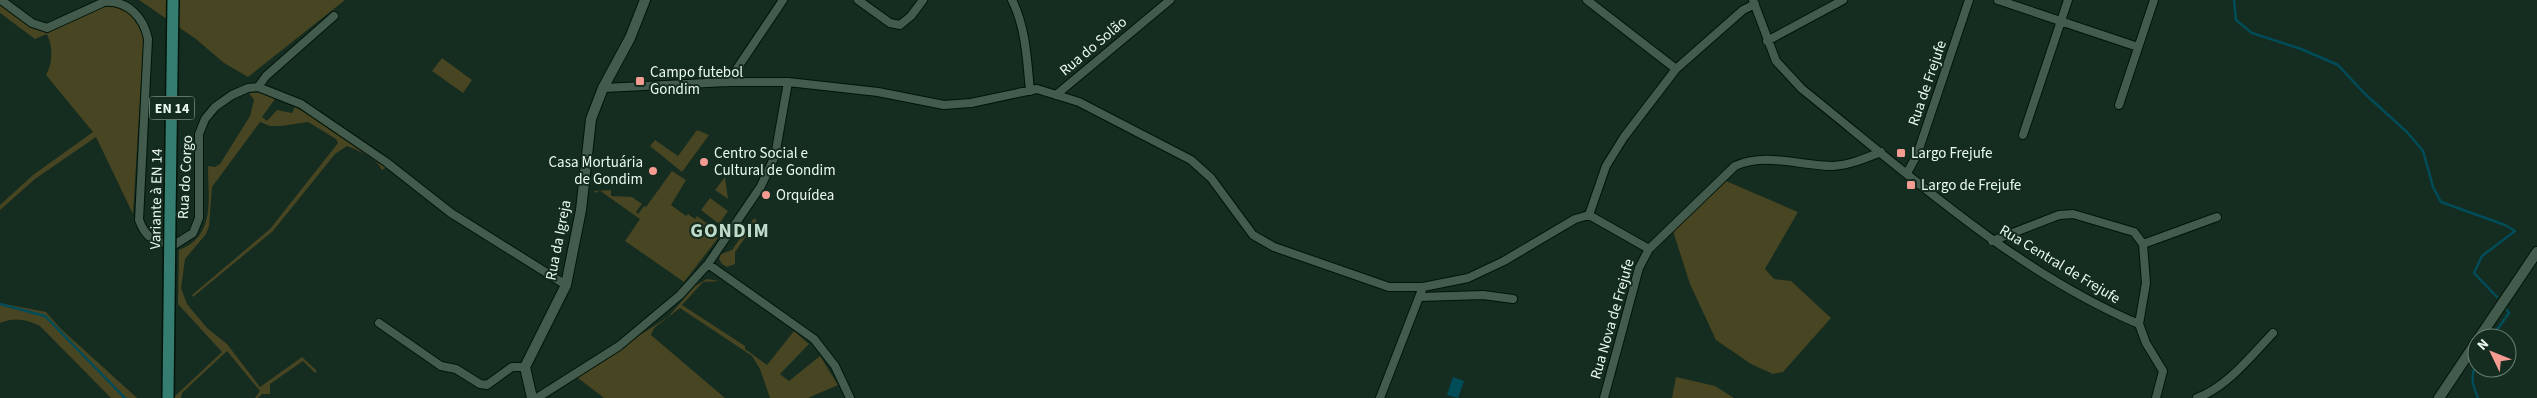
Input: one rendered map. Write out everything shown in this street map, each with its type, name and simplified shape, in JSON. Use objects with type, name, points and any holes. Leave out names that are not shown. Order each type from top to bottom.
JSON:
[{"type":"main road","name":"Variante à EN 14","points":[[168,398],[173,0]]},
{"type":"street","name":"Rua do Corgo","points":[[1,0],[32,23],[47,28],[112,0],[126,5],[141,18],[146,26],[148,39],[139,220],[146,235],[159,243],[174,245],[182,242],[193,233],[199,218],[199,134],[205,119],[225,99],[243,90],[258,87]]},
{"type":"street","name":"Rua da Igreja","points":[[525,367],[566,285],[581,210],[590,120],[603,88],[630,38],[645,0]]},
{"type":"street","points":[[728,82],[782,0]]},
{"type":"street","points":[[858,0],[890,23],[900,25],[911,16],[923,0]]},
{"type":"street","points":[[1012,0],[1017,10],[1025,42],[1030,90]]},
{"type":"street","name":"Rua do Solão","points":[[1056,95],[1170,0]]},
{"type":"street","points":[[1587,0],[1676,69]]},
{"type":"street","points":[[1767,41],[1844,0]]},
{"type":"street","name":"Rua de Frejufe","points":[[1907,173],[1917,155],[1969,0]]},
{"type":"street","points":[[1998,0],[2138,47]]},
{"type":"street","points":[[2023,135],[2068,0]]},
{"type":"street","points":[[2119,105],[2154,0]]},
{"type":"street","points":[[1588,215],[1606,166],[1624,137],[1676,69],[1754,2],[1767,41],[1776,60],[1802,90],[1907,173]]},
{"type":"street","points":[[334,16],[266,76],[258,87],[301,104],[386,162],[451,213],[566,285]]},
{"type":"street","points":[[603,88],[728,82],[788,82],[878,92],[944,106],[971,103],[1037,89],[1078,102],[1191,160],[1211,178],[1253,235],[1274,247],[1389,287],[1423,287],[1468,278],[1504,261],[1575,219],[1588,215],[1649,249]]},
{"type":"street","points":[[537,398],[619,346],[680,295],[708,264],[761,186],[775,156],[788,82]]},
{"type":"street","name":"Rua Nova de Frejufe","points":[[1604,398],[1639,268],[1649,249],[1735,166],[1747,160],[1761,159],[1835,166],[1858,161],[1881,152]]},
{"type":"street","name":"Rua Central de Frejufe","points":[[1907,173],[1992,241],[2076,293],[2139,324]]},
{"type":"street","points":[[1992,241],[2059,215],[2073,214],[2134,232],[2143,244],[2146,283],[2139,324],[2146,343],[2163,371],[2156,398]]},
{"type":"street","points":[[2143,244],[2217,217]]},
{"type":"street","points":[[2486,328],[2537,252]]},
{"type":"street","points":[[708,264],[814,339],[835,366],[850,398]]},
{"type":"street","points":[[1380,398],[1423,287]]},
{"type":"street","points":[[1420,296],[1483,295],[1513,299]]},
{"type":"street","points":[[379,323],[441,366],[456,369],[480,384],[487,385],[512,367],[525,367],[532,398]]},
{"type":"street","points":[[2197,398],[2208,394],[2235,372],[2273,333]]},
{"type":"street","points":[[2439,398],[2467,357]]},
{"type":"shaded area","points":[[139,0],[345,0],[248,77],[224,63],[196,39]]},
{"type":"shaded area","points":[[119,4],[135,16],[144,33],[133,214],[96,137],[35,179],[0,210],[0,205],[33,175],[93,132],[46,75],[50,65],[51,54],[47,34],[35,39],[0,13],[0,5],[40,30],[46,30],[102,5]]},
{"type":"shaded area","points":[[442,58],[472,80],[463,93],[432,71]]},
{"type":"shaded area","points":[[265,92],[275,99],[262,117],[267,121],[277,110],[292,113],[295,107],[310,115],[386,167],[382,170],[372,158],[347,146],[335,154],[273,231],[193,297],[192,295],[270,229],[338,143],[336,139],[308,122],[270,126],[260,122],[212,187],[209,226],[206,234],[185,259],[181,288],[187,304],[207,328],[227,344],[260,387],[302,357],[317,371],[315,373],[303,361],[270,384],[270,394],[262,394],[255,398],[260,391],[227,351],[182,393],[181,398],[173,398],[222,352],[178,304],[179,250],[191,244],[199,236],[204,226],[209,203],[208,166],[215,167],[220,164],[250,116],[254,100],[249,93]]},
{"type":"shaded area","points":[[697,130],[709,135],[682,172],[650,146],[655,140],[678,156]]},
{"type":"shaded area","points":[[672,171],[686,180],[671,205],[686,216],[688,214],[695,219],[697,216],[715,229],[711,234],[718,238],[684,282],[625,241],[640,219],[600,191],[611,190],[611,196],[632,197],[642,204],[636,212],[638,214],[644,206],[646,207]]},
{"type":"shaded area","points":[[725,177],[728,199],[715,190]]},
{"type":"shaded area","points":[[1726,181],[1798,212],[1765,269],[1774,279],[1791,281],[1831,318],[1783,372],[1773,374],[1751,364],[1716,340],[1690,284],[1673,231]]},
{"type":"shaded area","points":[[710,198],[728,211],[719,224],[701,210]]},
{"type":"shaded area","points":[[754,218],[757,221],[735,252],[735,264],[727,267],[722,264],[719,259],[721,254],[732,250]]},
{"type":"shaded area","points":[[707,279],[720,281],[703,282],[682,305],[745,346],[745,349],[767,365],[794,331],[809,344],[780,374],[789,381],[820,356],[838,385],[808,398],[770,398],[760,369],[752,356],[680,308],[654,328],[651,335],[725,398],[604,398],[578,378],[587,369],[668,317],[695,286]]},
{"type":"shaded area","points":[[0,303],[46,312],[60,328],[137,398],[111,398],[40,326],[20,320],[0,323]]},
{"type":"shaded area","points":[[1676,377],[1715,386],[1734,398],[1672,398]]},
{"type":"water","points":[[1453,377],[1464,381],[1458,398],[1447,395]]},
{"type":"waterway","points":[[2234,0],[2236,20],[2252,33],[2301,49],[2338,65],[2365,94],[2407,132],[2423,151],[2433,187],[2441,202],[2505,225],[2515,231],[2482,256],[2474,273],[2497,297]]},
{"type":"waterway","points":[[0,304],[45,316],[125,398]]},
{"type":"waterway","points":[[2498,328],[2509,313],[2507,310]]},
{"type":"waterway","points":[[2473,378],[2478,398]]},
{"type":"place","name":"Campo futebol Gondim","points":[[640,81]]},
{"type":"place","name":"Largo Frejufe","points":[[1901,153]]},
{"type":"place","name":"Centro Social e Cultural de Gondim","points":[[704,162]]},
{"type":"place","name":"Casa Mortuária de Gondim","points":[[653,171]]},
{"type":"place","name":"Largo de Frejufe","points":[[1911,185]]},
{"type":"place","name":"Orquídea","points":[[766,195]]},
{"type":"district","name":"GONDIM","points":[[730,230]]}]
